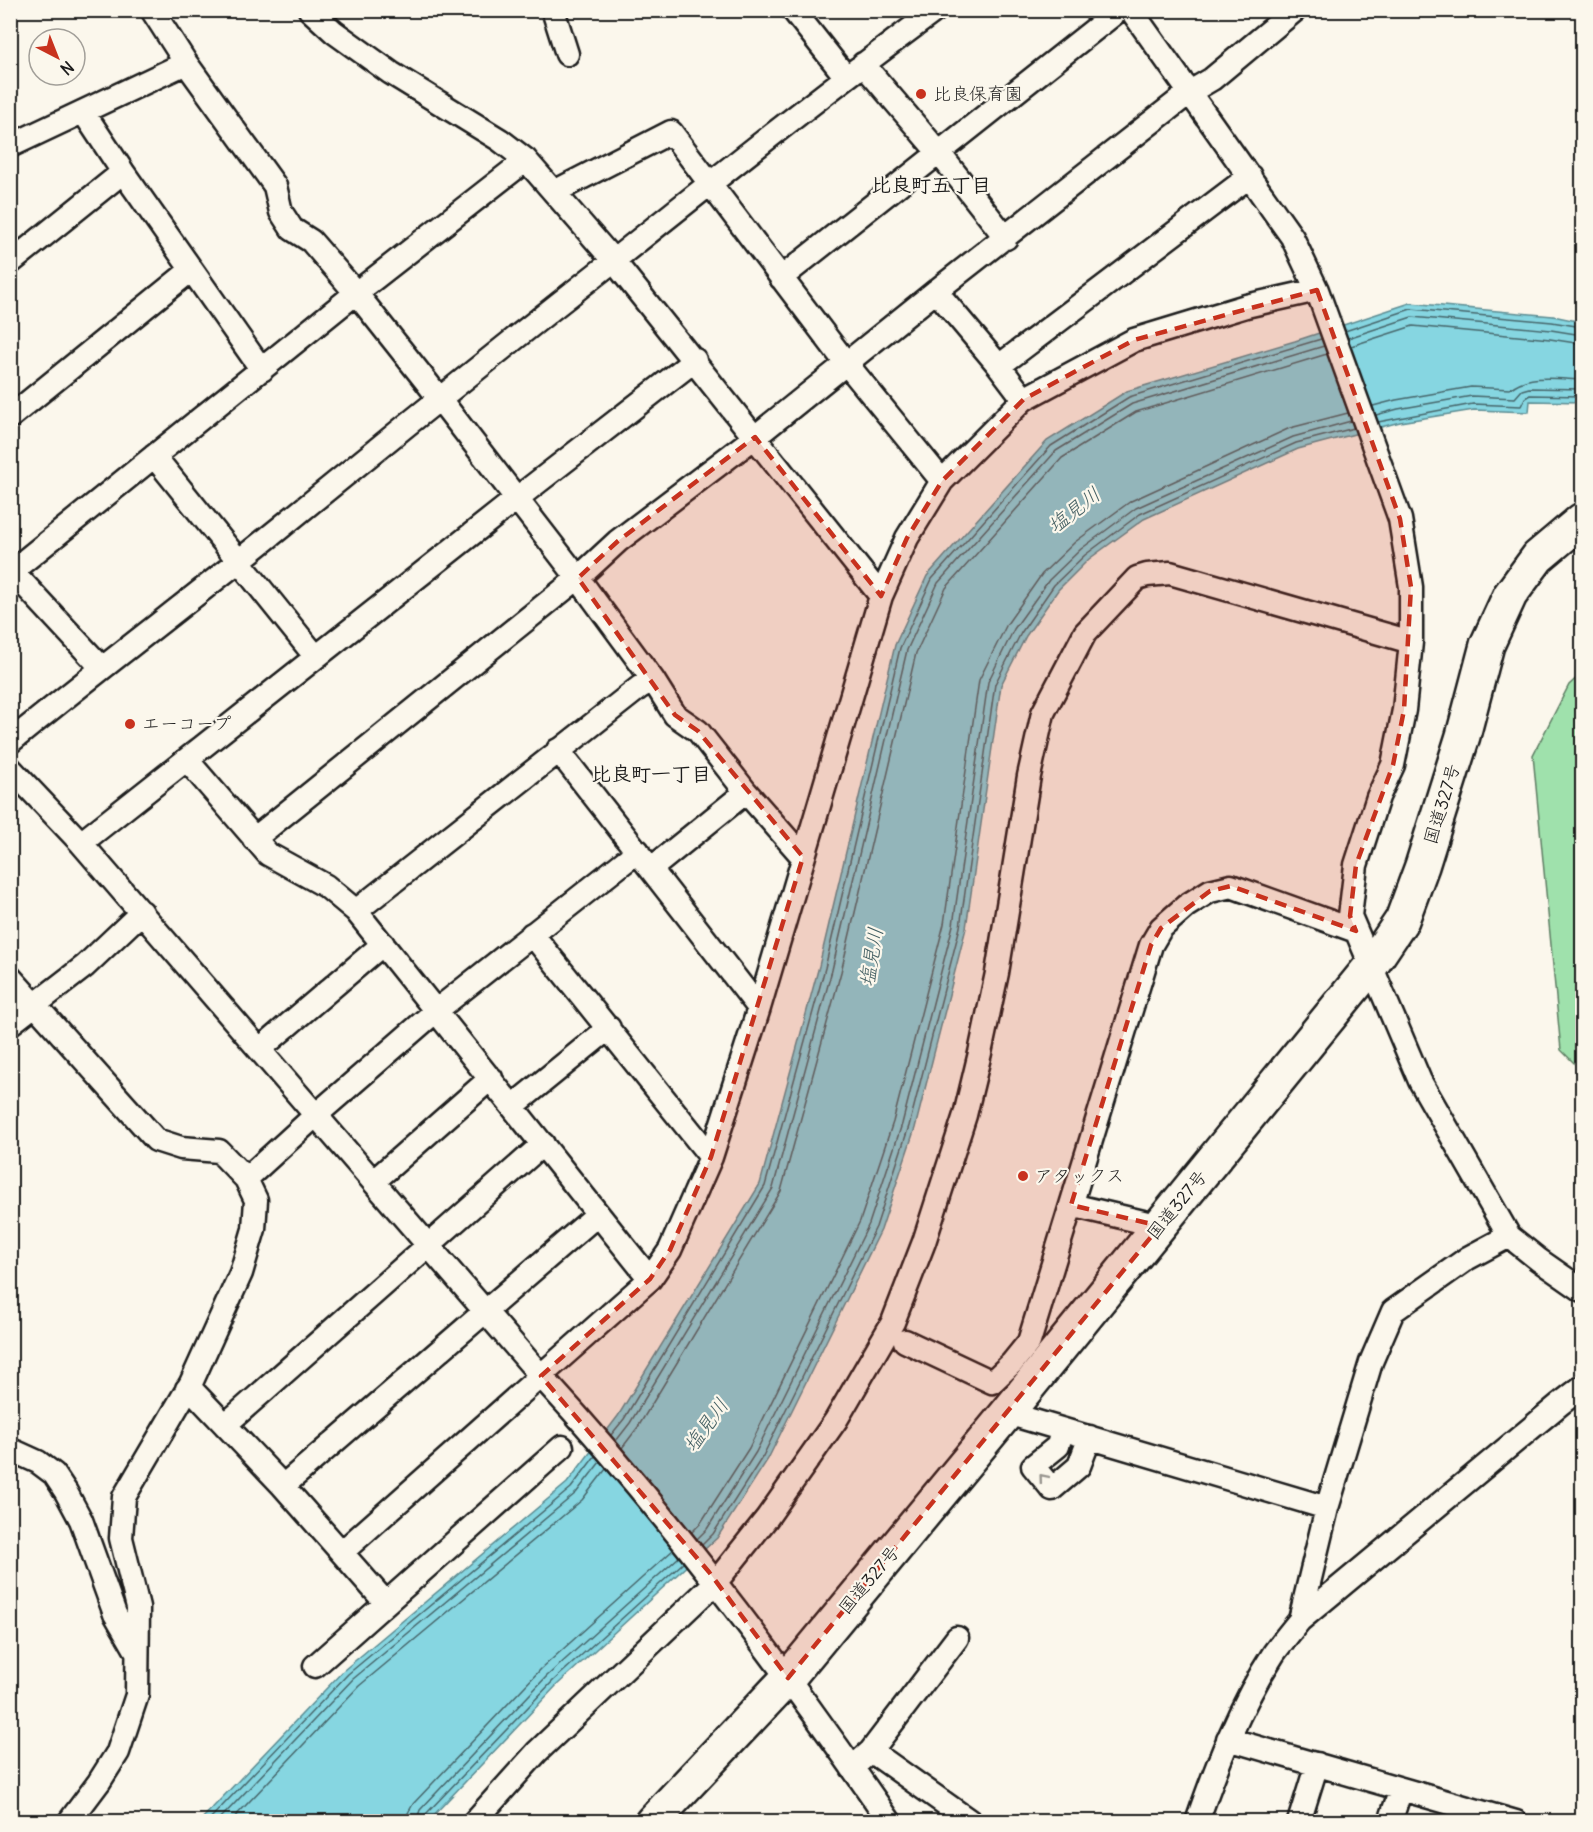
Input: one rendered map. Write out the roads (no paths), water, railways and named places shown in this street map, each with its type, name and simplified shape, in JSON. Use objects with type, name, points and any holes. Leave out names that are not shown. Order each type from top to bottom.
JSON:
[{"type":"highway","name":"国道327号","points":[[652,1821],[788,1678],[1371,966],[1402,921],[1463,736],[1487,645],[1510,595],[1538,557],[1582,520]]},
{"type":"street","points":[[152,10],[186,63],[276,186],[281,212],[292,228],[311,241],[356,293],[578,578],[653,680],[675,715],[698,731],[746,792],[803,857]]},
{"type":"street","points":[[310,10],[334,32],[391,73],[500,140],[526,160],[613,260],[695,360],[881,596]]},
{"type":"street","points":[[534,10],[554,15],[567,54]]},
{"type":"street","points":[[793,10],[939,153],[1006,238]]},
{"type":"street","points":[[10,742],[709,183],[936,10]]},
{"type":"street","points":[[781,278],[1119,10]]},
{"type":"street","points":[[1131,10],[1292,237],[1317,290],[1400,519],[1412,587],[1411,642],[1404,710],[1393,765],[1378,797],[1356,865],[1350,916],[1420,1081],[1509,1236],[1582,1290]]},
{"type":"street","points":[[254,839],[578,578],[618,541],[755,437],[936,291],[1190,92],[1212,79],[1294,10]]},
{"type":"street","points":[[10,146],[186,63]]},
{"type":"street","points":[[84,113],[262,370]]},
{"type":"street","points":[[554,192],[671,132],[846,363],[942,481]]},
{"type":"street","points":[[101,667],[11,570],[356,293],[526,160]]},
{"type":"street","points":[[10,263],[123,172]]},
{"type":"street","points":[[999,366],[1250,176]]},
{"type":"street","points":[[10,417],[191,270]]},
{"type":"street","points":[[342,1552],[650,1279],[670,1250],[711,1157],[759,1008],[881,596],[908,538],[942,481],[1024,399],[1134,340],[1246,306],[1317,290]]},
{"type":"street","points":[[936,291],[1024,399]]},
{"type":"street","points":[[81,843],[695,360]]},
{"type":"street","points":[[154,456],[316,657]]},
{"type":"street","points":[[474,1821],[537,1752],[713,1577],[767,1518],[836,1420],[893,1322],[924,1242],[965,1115],[997,973],[1029,776],[1043,712],[1085,633],[1137,578],[1170,573],[1411,642]]},
{"type":"street","points":[[356,911],[558,750],[640,687],[653,680]]},
{"type":"street","points":[[558,750],[759,1008]]},
{"type":"street","points":[[187,760],[268,854],[326,886],[356,911],[650,1279]]},
{"type":"street","points":[[10,768],[142,912],[541,1376],[587,1425],[713,1577],[890,1821]]},
{"type":"street","points":[[246,1179],[436,1010],[532,934],[746,792]]},
{"type":"street","points":[[905,1341],[992,1382],[1029,1342],[1150,945],[1161,928],[1186,906],[1210,891],[1231,886],[1356,931]]},
{"type":"street","points":[[10,1024],[86,966],[142,912]]},
{"type":"street","points":[[532,934],[711,1157]]},
{"type":"street","points":[[260,1049],[383,944]]},
{"type":"street","points":[[10,977],[156,1140],[181,1148],[219,1151],[246,1179],[256,1200],[255,1229],[242,1273],[187,1389],[124,1497],[121,1538],[138,1607],[137,1695],[118,1752],[99,1782],[69,1821]]},
{"type":"street","points":[[513,1106],[609,1028]]},
{"type":"street","points":[[374,1181],[490,1078]]},
{"type":"street","points":[[225,1425],[543,1144]]},
{"type":"street","points":[[1071,1205],[1160,1226]]},
{"type":"street","points":[[283,1486],[598,1214]]},
{"type":"street","points":[[1300,1620],[1327,1508],[1371,1362],[1393,1311],[1468,1258],[1509,1236]]},
{"type":"street","points":[[1197,1821],[1228,1739],[1274,1653],[1300,1620],[1582,1387]]},
{"type":"street","points":[[187,1389],[191,1389],[283,1486],[386,1603]]},
{"type":"street","points":[[1007,1413],[1327,1508]]},
{"type":"street","points":[[1062,1430],[1058,1446],[1033,1466],[1052,1489],[1079,1466],[1090,1437]]},
{"type":"street","points":[[315,1666],[562,1447]]},
{"type":"street","points":[[10,1452],[16,1452],[38,1462],[54,1474],[66,1491],[81,1520],[115,1614],[137,1653]]},
{"type":"street","points":[[852,1767],[871,1751],[957,1638]]},
{"type":"street","points":[[1228,1739],[1516,1821]]},
{"type":"street","points":[[871,1751],[971,1821]]},
{"type":"street","points":[[1299,1821],[1317,1764]]},
{"type":"street","points":[[1390,1821],[1401,1789]]},
{"type":"water","name":"塩見川","points":[[1410,303],[1553,316],[1582,322],[1582,402],[1530,401],[1529,412],[1474,410],[1400,422],[1298,449],[1144,519],[1089,559],[1058,590],[1026,636],[1001,685],[966,928],[915,1128],[881,1230],[768,1459],[717,1538],[557,1685],[428,1821],[199,1822],[344,1670],[567,1483],[618,1416],[760,1184],[819,966],[895,645],[927,576],[1047,441],[1127,391],[1295,341]]},
{"type":"place","name":"比良保育園","points":[[921,94]]},
{"type":"place","name":"エーコープ","points":[[130,724]]},
{"type":"place","name":"アタックス","points":[[1023,1176]]},
{"type":"district","name":"比良町五丁目","points":[[931,185]]},
{"type":"district","name":"比良町一丁目","points":[[651,774]]}]
